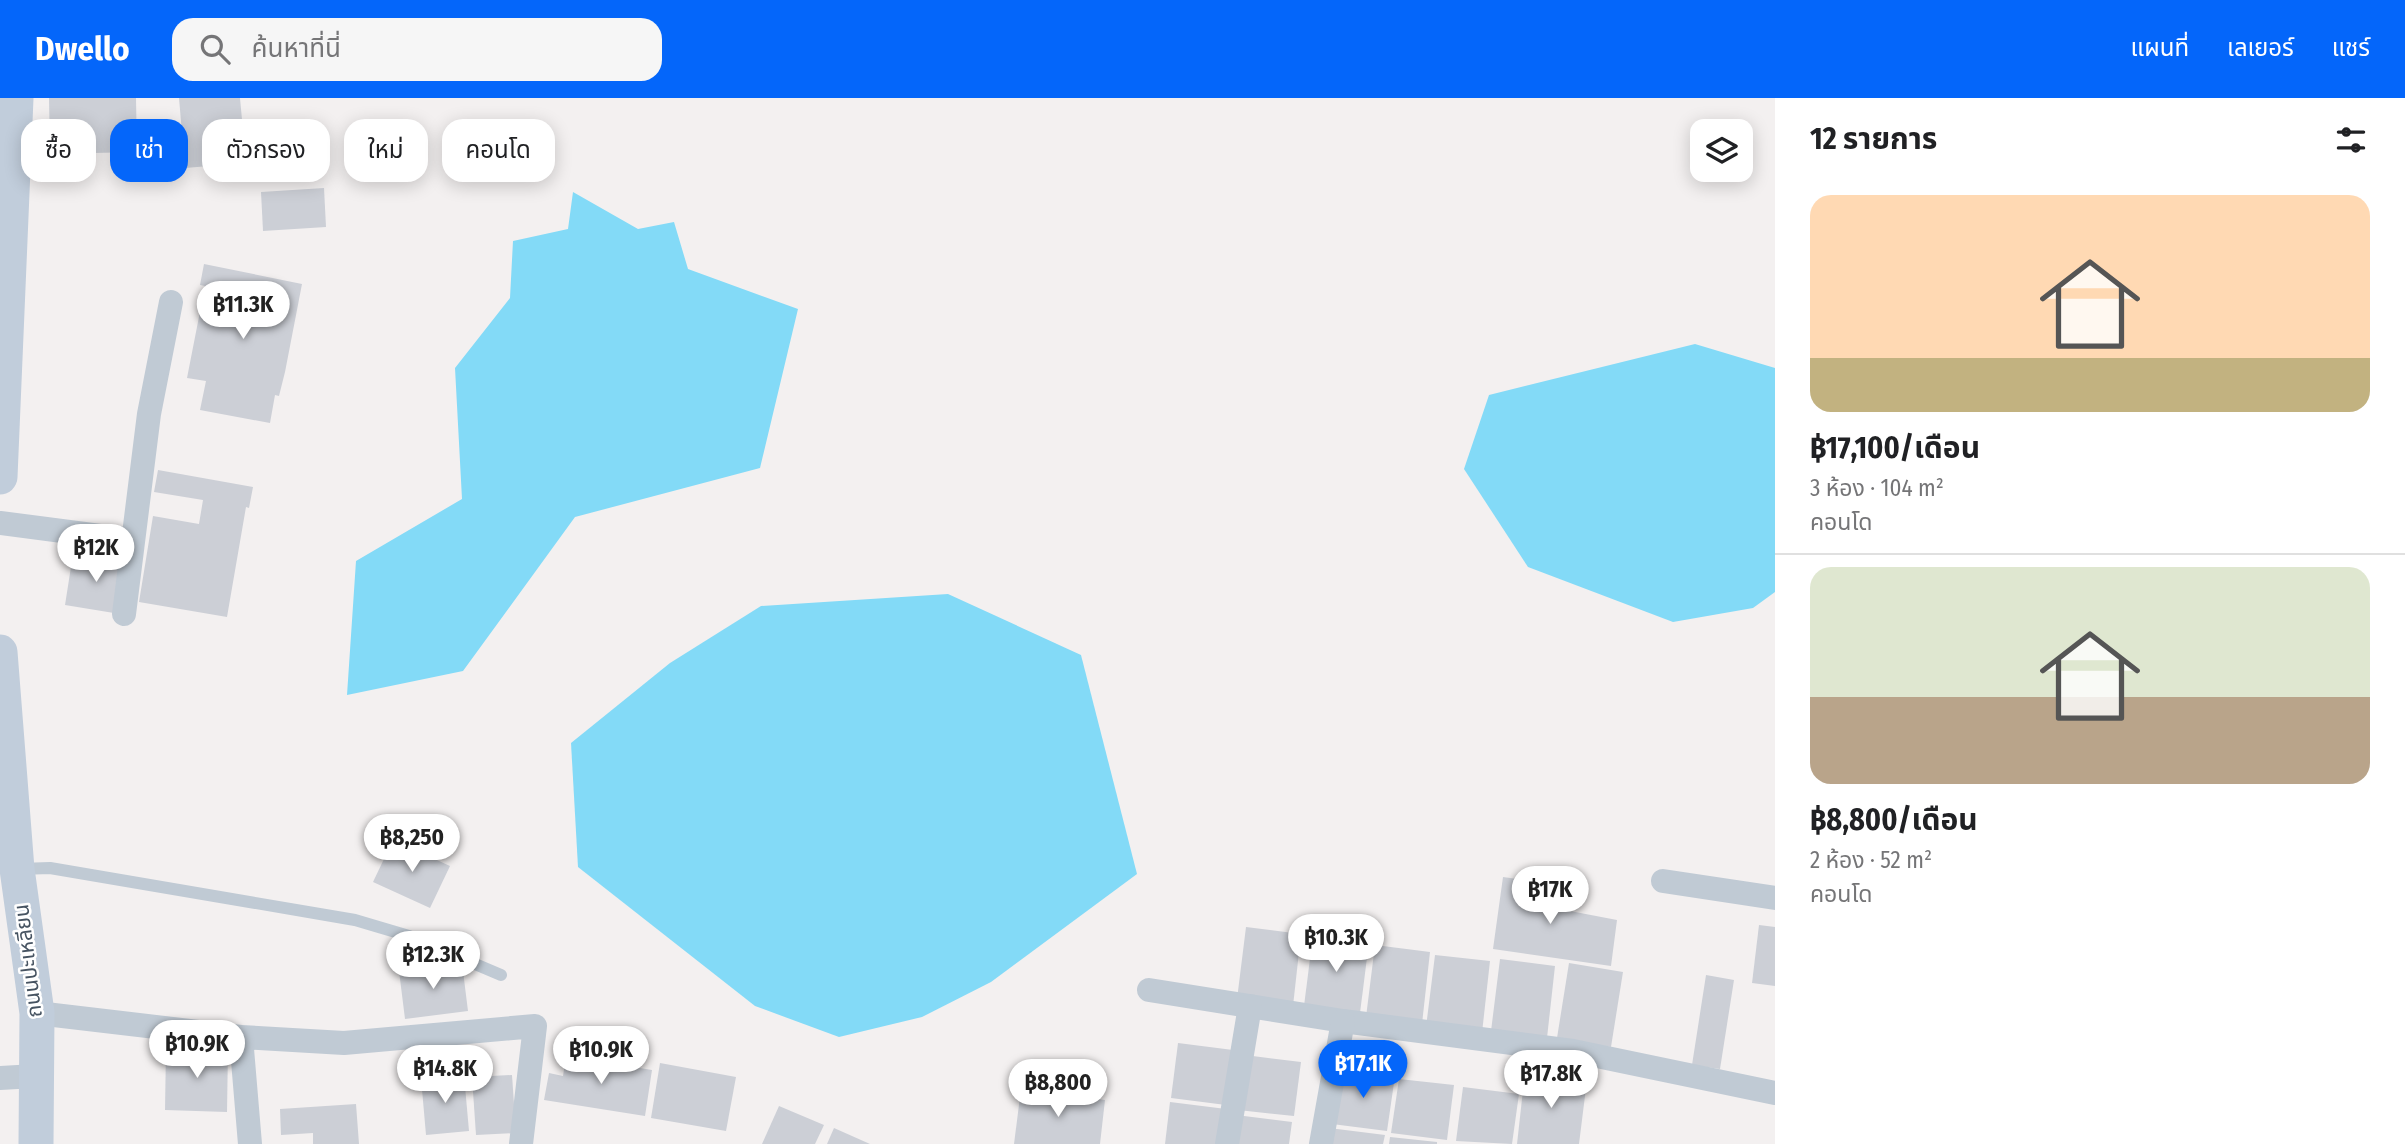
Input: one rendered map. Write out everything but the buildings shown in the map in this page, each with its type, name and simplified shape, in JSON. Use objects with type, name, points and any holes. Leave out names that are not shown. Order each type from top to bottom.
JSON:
[{"type":"street","points":[[0,477],[16,98]]},
{"type":"street","points":[[124,614],[131,540],[149,414],[171,302]]},
{"type":"street","points":[[0,523],[131,540]]},
{"type":"street","name":"ถนนปะเหลียน","points":[[0,652],[17,869],[37,1013],[36,1144]]},
{"type":"street","points":[[1663,881],[1775,898]]},
{"type":"street","points":[[1149,989],[1342,1021],[1573,1051],[1775,1093]]},
{"type":"street","points":[[1227,1144],[1250,1006]]},
{"type":"street","points":[[37,1013],[241,1037],[344,1043],[535,1026],[521,1144]]},
{"type":"street","points":[[1321,1144],[1342,1021]]},
{"type":"street","points":[[241,1037],[250,1144]]},
{"type":"street","points":[[0,1078],[36,1076]]},
{"type":"lane","points":[[17,869],[50,868],[355,920],[409,936],[501,975]]},
{"type":"water","points":[[573,192],[638,229],[674,222],[688,269],[798,309],[760,468],[575,517],[463,671],[347,695],[356,561],[462,499],[455,368],[510,298],[513,241],[568,229]]},
{"type":"water","points":[[1695,344],[1775,368],[1775,592],[1753,608],[1673,622],[1528,567],[1464,469],[1489,395]]},
{"type":"water","points":[[948,594],[1081,655],[1137,874],[991,982],[922,1017],[839,1037],[755,1006],[578,867],[571,743],[670,663],[761,606]]}]
